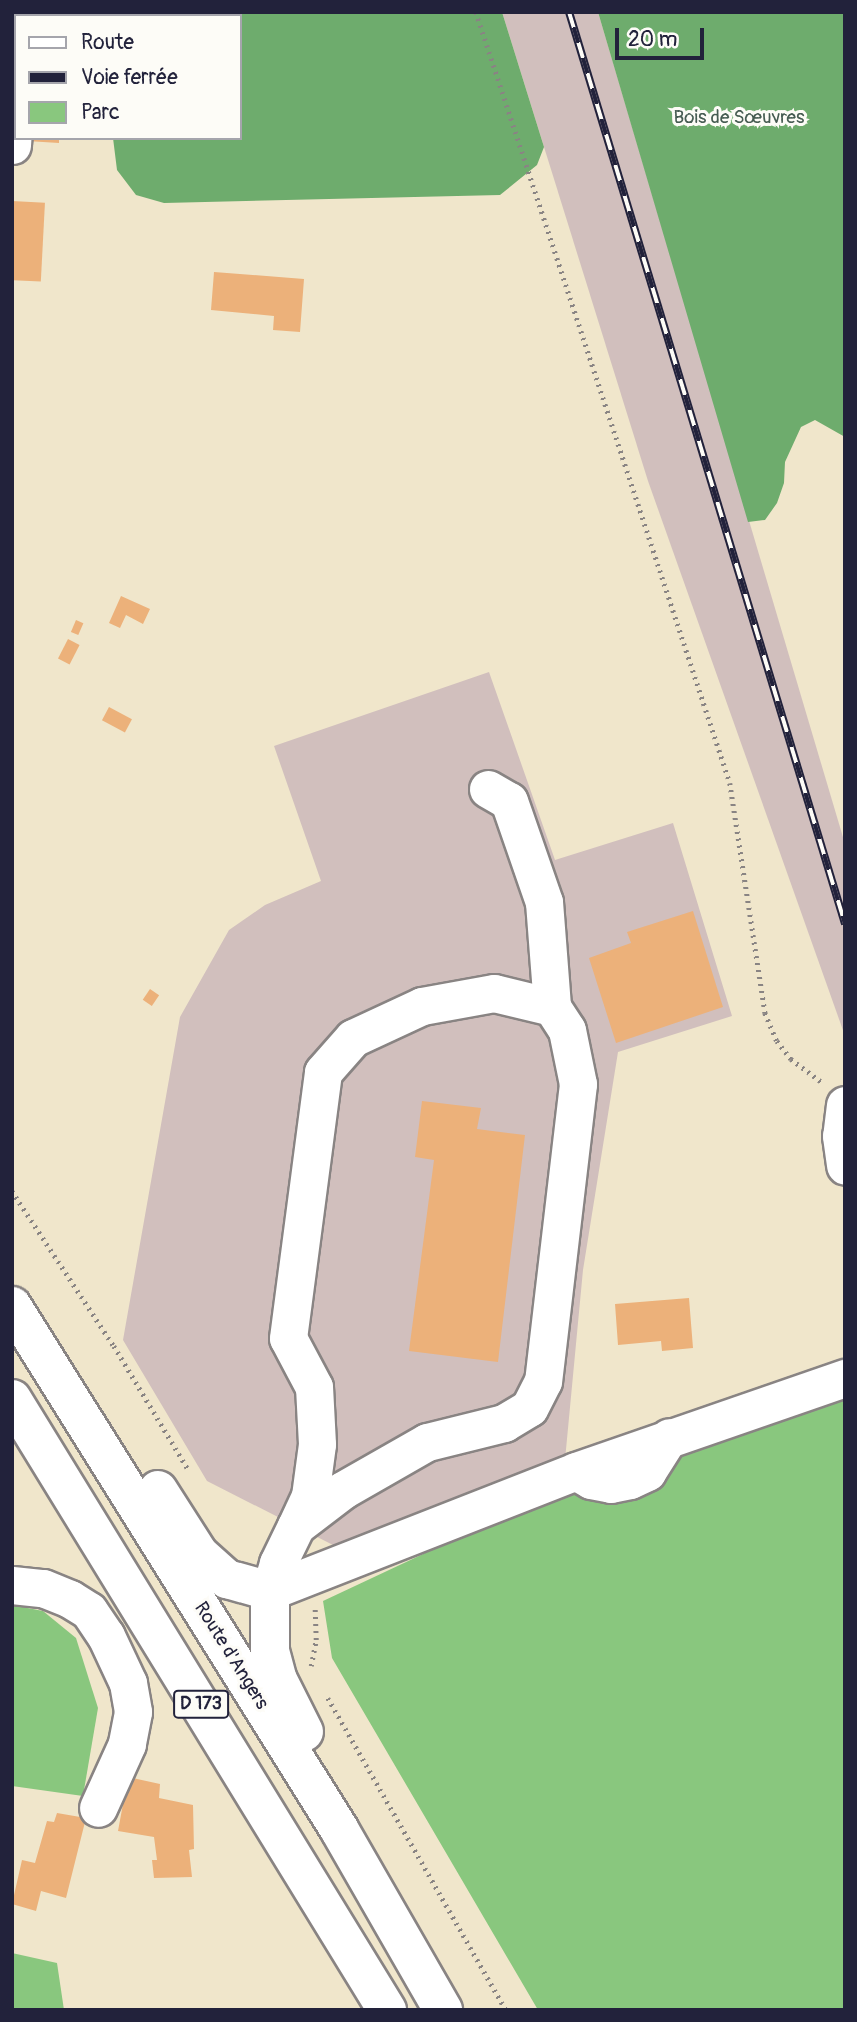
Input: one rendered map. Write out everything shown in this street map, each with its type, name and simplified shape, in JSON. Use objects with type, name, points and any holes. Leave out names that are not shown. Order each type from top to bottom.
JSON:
[{"type":"highway","points":[[16,1311],[60,1341],[199,1554],[227,1579],[287,1585],[270,1651],[278,1680],[323,1769],[339,1829]]},
{"type":"highway","name":"Route d'Angers","points":[[16,1311],[339,1829],[443,2010]]},
{"type":"highway","name":"D 173","points":[[12,1399],[387,2010]]},
{"type":"street","points":[[12,145],[14,114]]},
{"type":"street","points":[[296,1526],[343,1490],[427,1442],[504,1423],[529,1408],[543,1381],[579,1084],[567,1030],[552,1007],[544,902],[509,801],[488,789]]},
{"type":"street","points":[[552,1007],[494,993],[422,1006],[353,1038],[323,1072],[288,1338],[314,1387],[317,1444],[310,1496],[278,1563],[287,1585],[402,1537],[576,1471],[845,1378]]},
{"type":"street","points":[[836,1096],[845,1166]]},
{"type":"street","points":[[12,1585],[43,1588],[70,1599],[89,1611],[106,1636],[128,1683],[133,1712],[127,1744],[97,1808]]},
{"type":"path","points":[[476,12],[730,783],[765,1013],[777,1041],[791,1059],[836,1096]]},
{"type":"path","points":[[12,1191],[114,1346],[195,1481]]},
{"type":"path","points":[[287,1585],[314,1597],[317,1616],[311,1668]]},
{"type":"path","points":[[324,1690],[506,2010]]},
{"type":"shaded area","points":[[502,12],[598,12],[845,844],[845,1036],[648,481]]},
{"type":"shaded area","points":[[489,672],[555,860],[673,823],[732,1016],[618,1052],[583,1270],[565,1460],[333,1545],[207,1481],[123,1340],[180,1017],[229,930],[265,905],[321,881],[274,746]]},
{"type":"green space","points":[[502,12],[544,147],[537,165],[500,195],[164,203],[136,195],[117,170],[113,140],[242,140],[242,14],[115,14]]},
{"type":"green space","name":"Bois de Sœuvres","points":[[598,12],[845,12],[845,437],[815,420],[801,427],[785,462],[784,483],[777,503],[765,520],[748,522]]},
{"type":"green space","points":[[845,1384],[845,2010],[538,2010],[332,1658],[323,1601],[566,1487],[609,1504],[664,1480],[688,1444]]},
{"type":"green space","points":[[12,1605],[43,1611],[76,1638],[98,1708],[83,1796],[12,1786]]},
{"type":"green space","points":[[12,1953],[57,1963],[64,2010],[12,2010]]},
{"type":"building","points":[[32,12],[76,12],[76,14]]},
{"type":"building","points":[[59,140],[59,143],[27,141]]},
{"type":"building","points":[[12,201],[45,203],[41,282],[12,280]]},
{"type":"building","points":[[214,272],[304,279],[300,332],[273,330],[274,316],[211,310]]},
{"type":"building","points":[[121,596],[150,609],[143,624],[126,615],[120,628],[109,623]]},
{"type":"building","points":[[76,620],[83,623],[78,635],[71,632]]},
{"type":"building","points":[[68,639],[80,645],[70,665],[58,659]]},
{"type":"building","points":[[109,707],[132,719],[125,732],[102,720]]},
{"type":"building","points":[[693,911],[723,1007],[616,1043],[589,958],[631,943],[627,932]]},
{"type":"building","points":[[150,989],[159,995],[152,1006],[143,1000]]},
{"type":"building","points":[[422,1101],[481,1108],[477,1129],[525,1135],[498,1362],[409,1351],[434,1160],[415,1157]]},
{"type":"building","points":[[689,1298],[693,1348],[662,1351],[661,1341],[618,1345],[615,1304]]},
{"type":"building","points":[[128,1777],[160,1784],[159,1798],[193,1805],[194,1849],[189,1850],[192,1877],[154,1878],[152,1860],[157,1860],[154,1837],[118,1831]]},
{"type":"building","points":[[57,1813],[86,1818],[66,1898],[41,1891],[36,1911],[12,1904],[22,1860],[35,1863],[47,1821],[54,1822]]},
{"type":"railway","points":[[569,12],[845,924]]}]
